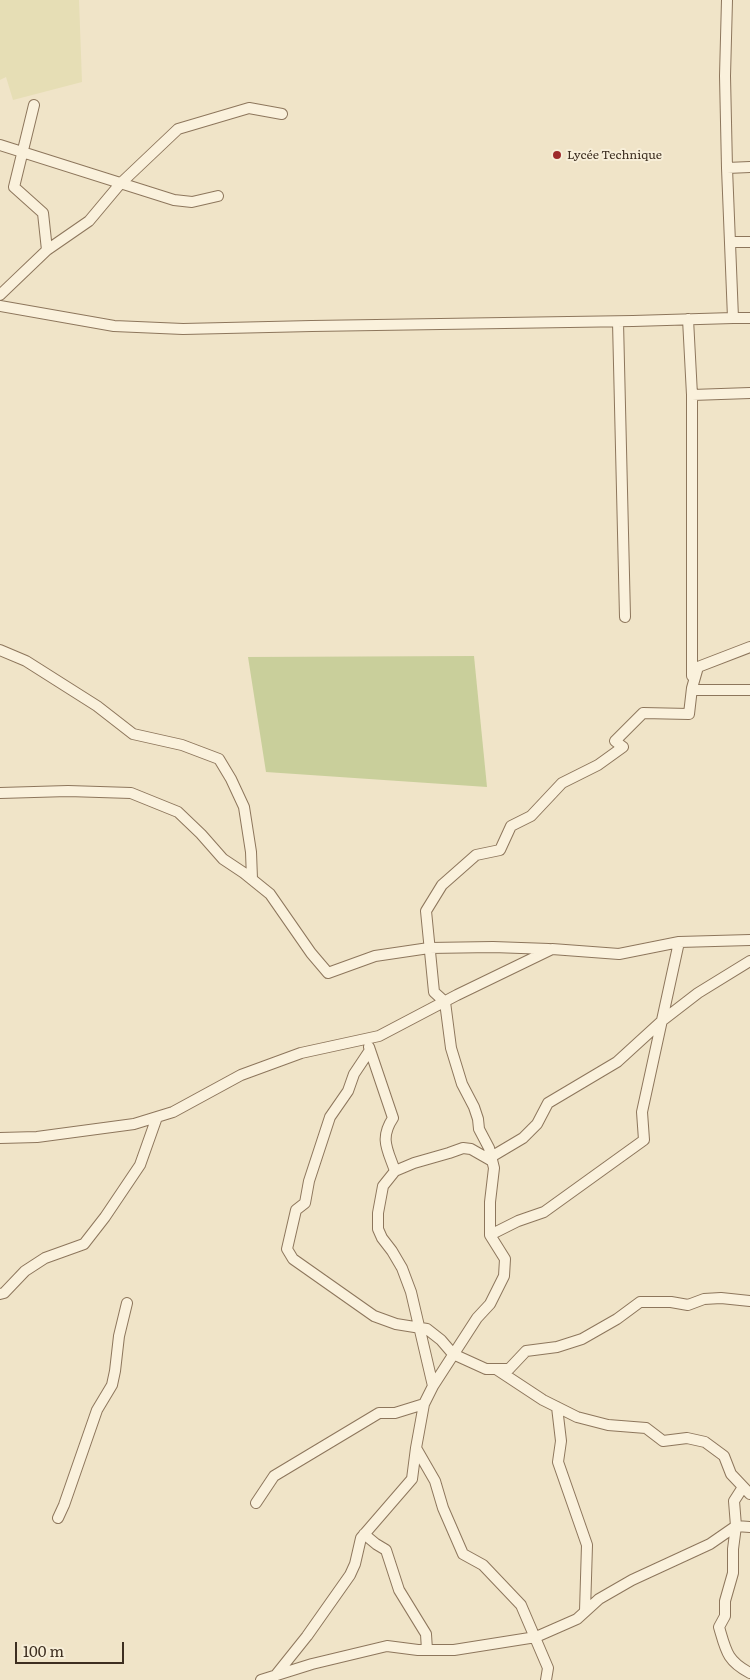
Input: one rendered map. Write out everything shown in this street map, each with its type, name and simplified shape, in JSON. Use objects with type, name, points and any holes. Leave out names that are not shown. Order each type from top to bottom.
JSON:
[{"type":"street","points":[[727,0],[727,168],[733,318]]},
{"type":"street","points":[[34,105],[14,187],[43,213],[47,250]]},
{"type":"street","points":[[0,295],[47,250],[88,221],[120,184],[178,129],[249,108],[282,114]]},
{"type":"street","points":[[0,145],[174,200],[192,202],[218,196]]},
{"type":"street","points":[[727,168],[750,167]]},
{"type":"street","points":[[730,242],[750,242]]},
{"type":"street","points":[[0,306],[114,326],[183,329],[750,318]]},
{"type":"street","points":[[688,319],[692,395],[694,719]]},
{"type":"street","points":[[618,322],[625,617]]},
{"type":"street","points":[[692,395],[750,394]]},
{"type":"street","points":[[275,1676],[307,1636],[350,1575],[355,1564],[361,1538],[412,1479],[418,1427],[424,1404],[453,1354],[477,1318],[490,1304],[504,1276],[504,1259],[490,1236],[490,1202],[494,1168],[489,1148],[479,1130],[478,1119],[462,1084],[451,1048],[445,1002],[434,992],[426,911],[442,885],[476,855],[500,850],[511,826],[531,816],[562,783],[598,766],[623,746],[615,741],[644,714],[689,714],[698,667],[750,648]]},
{"type":"street","points":[[0,650],[26,661],[98,706],[133,734],[182,745],[219,759],[232,779],[244,807],[251,852],[252,879]]},
{"type":"street","points":[[693,689],[750,690]]},
{"type":"street","points":[[0,793],[68,791],[131,793],[178,812],[223,859],[270,894],[311,953],[328,973],[375,956],[429,948],[493,947],[619,954],[679,942],[750,940]]},
{"type":"street","points":[[490,1236],[518,1221],[544,1212],[644,1140],[642,1112],[679,942]]},
{"type":"street","points":[[0,1138],[36,1137],[134,1124],[173,1112],[241,1074],[301,1053],[379,1036],[552,950]]},
{"type":"street","points":[[492,1159],[523,1138],[537,1124],[548,1104],[617,1062],[663,1020],[698,994],[750,961]]},
{"type":"street","points":[[367,1039],[393,1118],[386,1128],[385,1140],[395,1171]]},
{"type":"street","points":[[370,1050],[354,1074],[348,1091],[330,1116],[309,1182],[305,1203],[296,1210],[287,1249],[293,1259],[374,1316],[396,1324],[427,1329],[441,1340],[453,1354],[486,1369],[509,1369],[526,1351],[557,1347],[582,1339],[618,1319],[640,1302],[671,1302],[688,1305],[704,1299],[721,1298],[750,1301]]},
{"type":"street","points":[[0,1294],[4,1293],[25,1271],[45,1258],[84,1244],[140,1166],[157,1117]]},
{"type":"street","points":[[434,1386],[411,1292],[402,1268],[378,1229],[378,1213],[383,1186],[395,1171],[414,1162],[449,1154],[463,1148],[471,1149],[492,1159]]},
{"type":"street","points":[[58,1518],[97,1410],[112,1385],[116,1371],[119,1336],[127,1303]]},
{"type":"street","points":[[496,1369],[544,1400],[577,1417],[608,1425],[646,1428],[662,1441],[687,1438],[705,1442],[724,1456],[731,1474],[747,1491],[734,1501],[736,1526],[733,1549],[733,1573],[725,1601],[724,1616],[719,1628],[730,1659],[750,1674]]},
{"type":"street","points":[[256,1503],[274,1476],[379,1413],[395,1412],[424,1404]]},
{"type":"street","points":[[557,1407],[561,1441],[558,1462],[587,1545],[586,1611]]},
{"type":"street","points":[[416,1448],[435,1481],[443,1508],[463,1554],[484,1565],[521,1605],[548,1668],[546,1680]]},
{"type":"street","points":[[260,1680],[312,1664],[387,1646],[427,1650],[454,1650],[536,1637],[577,1619],[599,1599],[661,1566],[710,1544],[736,1526],[750,1528]]},
{"type":"street","points":[[364,1534],[386,1550],[399,1590],[426,1634],[427,1650]]},
{"type":"shaded area","points":[[0,0],[79,0],[82,82],[13,100],[6,77],[0,80]]},
{"type":"green space","points":[[474,656],[487,787],[266,772],[248,657]]},
{"type":"place","name":"Lycée Technique","points":[[557,155]]}]
